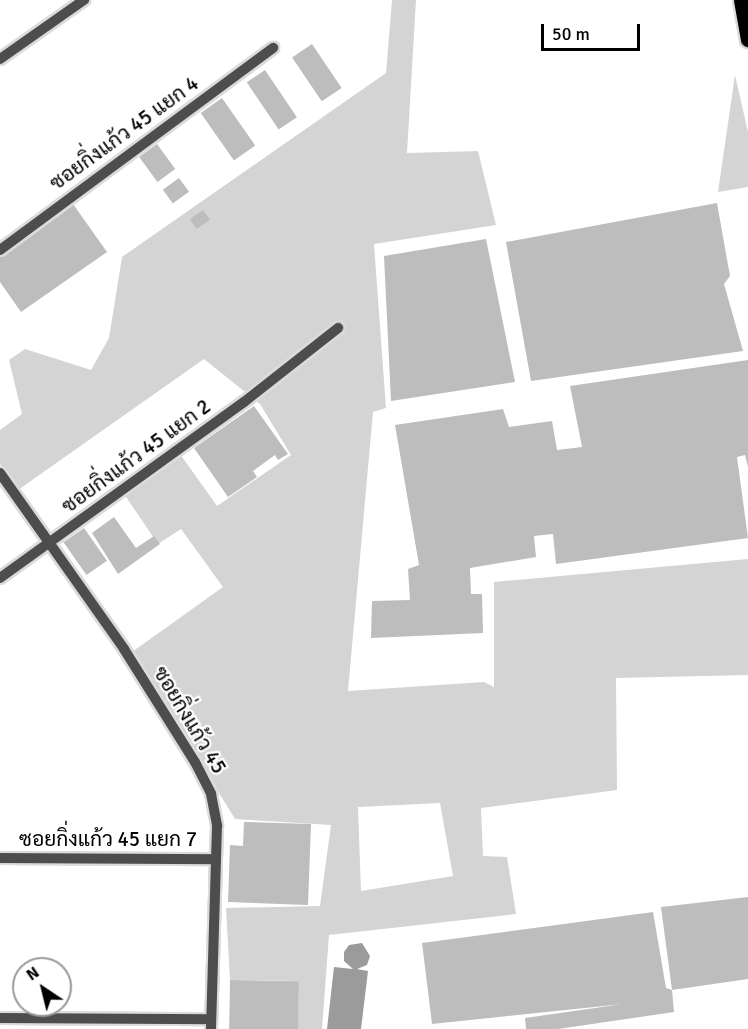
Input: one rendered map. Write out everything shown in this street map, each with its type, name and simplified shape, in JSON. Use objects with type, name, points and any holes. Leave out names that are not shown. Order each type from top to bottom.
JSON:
[{"type":"main road","points":[[741,0],[748,39]]},
{"type":"street","points":[[0,59],[84,0]]},
{"type":"street","name":"ซอยกิ่งแก้ว 45 แยก 4","points":[[0,250],[273,48]]},
{"type":"street","name":"ซอยกิ่งแก้ว 45 แยก 2","points":[[0,578],[244,402],[338,328]]},
{"type":"street","name":"ซอยกิ่งแก้ว 45","points":[[0,473],[124,649],[195,762],[211,794],[217,826],[211,1024]]},
{"type":"street","name":"ซอยกิ่งแก้ว 45 แยก 7","points":[[0,858],[216,859]]},
{"type":"street","points":[[0,1018],[211,1024]]},
{"type":"shaded area","points":[[392,0],[416,0],[407,153],[478,151],[496,225],[374,244],[386,408],[373,412],[348,691],[484,682],[494,687],[494,582],[748,559],[748,675],[616,678],[617,790],[481,808],[483,856],[507,857],[516,914],[329,935],[322,1029],[298,1029],[299,981],[230,980],[226,908],[320,906],[331,825],[235,819],[132,652],[223,587],[181,529],[158,544],[122,491],[180,454],[217,506],[291,455],[260,404],[204,359],[18,490],[0,464],[0,430],[22,414],[9,360],[25,349],[91,370],[109,338],[122,257],[386,73]],"holes":[[[440,803],[453,876],[361,891],[358,807]]]},
{"type":"shaded area","points":[[735,75],[748,132],[748,187],[718,192]]},
{"type":"shaded area","points":[[362,943],[370,956],[367,965],[357,969],[368,971],[361,1029],[327,1029],[334,967],[353,969],[344,961],[344,952],[349,945]]},
{"type":"building","points":[[312,44],[342,88],[322,101],[292,57]]},
{"type":"building","points":[[265,70],[297,117],[279,130],[247,82]]},
{"type":"building","points":[[222,98],[255,146],[234,160],[201,113]]},
{"type":"building","points":[[157,144],[175,169],[157,182],[139,157]]},
{"type":"building","points":[[179,178],[189,192],[173,204],[163,190]]},
{"type":"building","points":[[717,203],[730,276],[724,284],[743,351],[531,381],[506,242]]},
{"type":"building","points":[[73,204],[107,252],[21,312],[0,282],[0,254]]},
{"type":"building","points":[[203,210],[210,220],[197,229],[190,219]]},
{"type":"building","points":[[486,239],[515,382],[391,401],[384,256]]},
{"type":"building","points":[[748,360],[748,467],[745,455],[737,457],[748,538],[556,564],[553,534],[534,536],[536,557],[470,568],[471,594],[482,594],[483,633],[371,638],[372,601],[410,600],[408,569],[419,565],[395,425],[503,409],[509,427],[552,421],[557,450],[582,447],[570,386]]},
{"type":"building","points":[[254,406],[288,454],[278,460],[275,455],[253,471],[257,477],[228,497],[194,448]]},
{"type":"building","points":[[114,517],[136,548],[154,536],[160,544],[118,574],[92,533]]},
{"type":"building","points":[[84,528],[107,561],[86,575],[64,542]]},
{"type":"building","points":[[244,822],[311,824],[308,905],[228,902],[230,845],[243,846]]},
{"type":"building","points":[[748,897],[748,979],[672,990],[661,907]]},
{"type":"building","points":[[653,912],[666,988],[672,990],[674,1012],[558,1029],[526,1029],[525,1018],[623,1004],[432,1024],[422,943]]},
{"type":"building","points":[[230,980],[299,981],[298,1029],[229,1029]]}]
